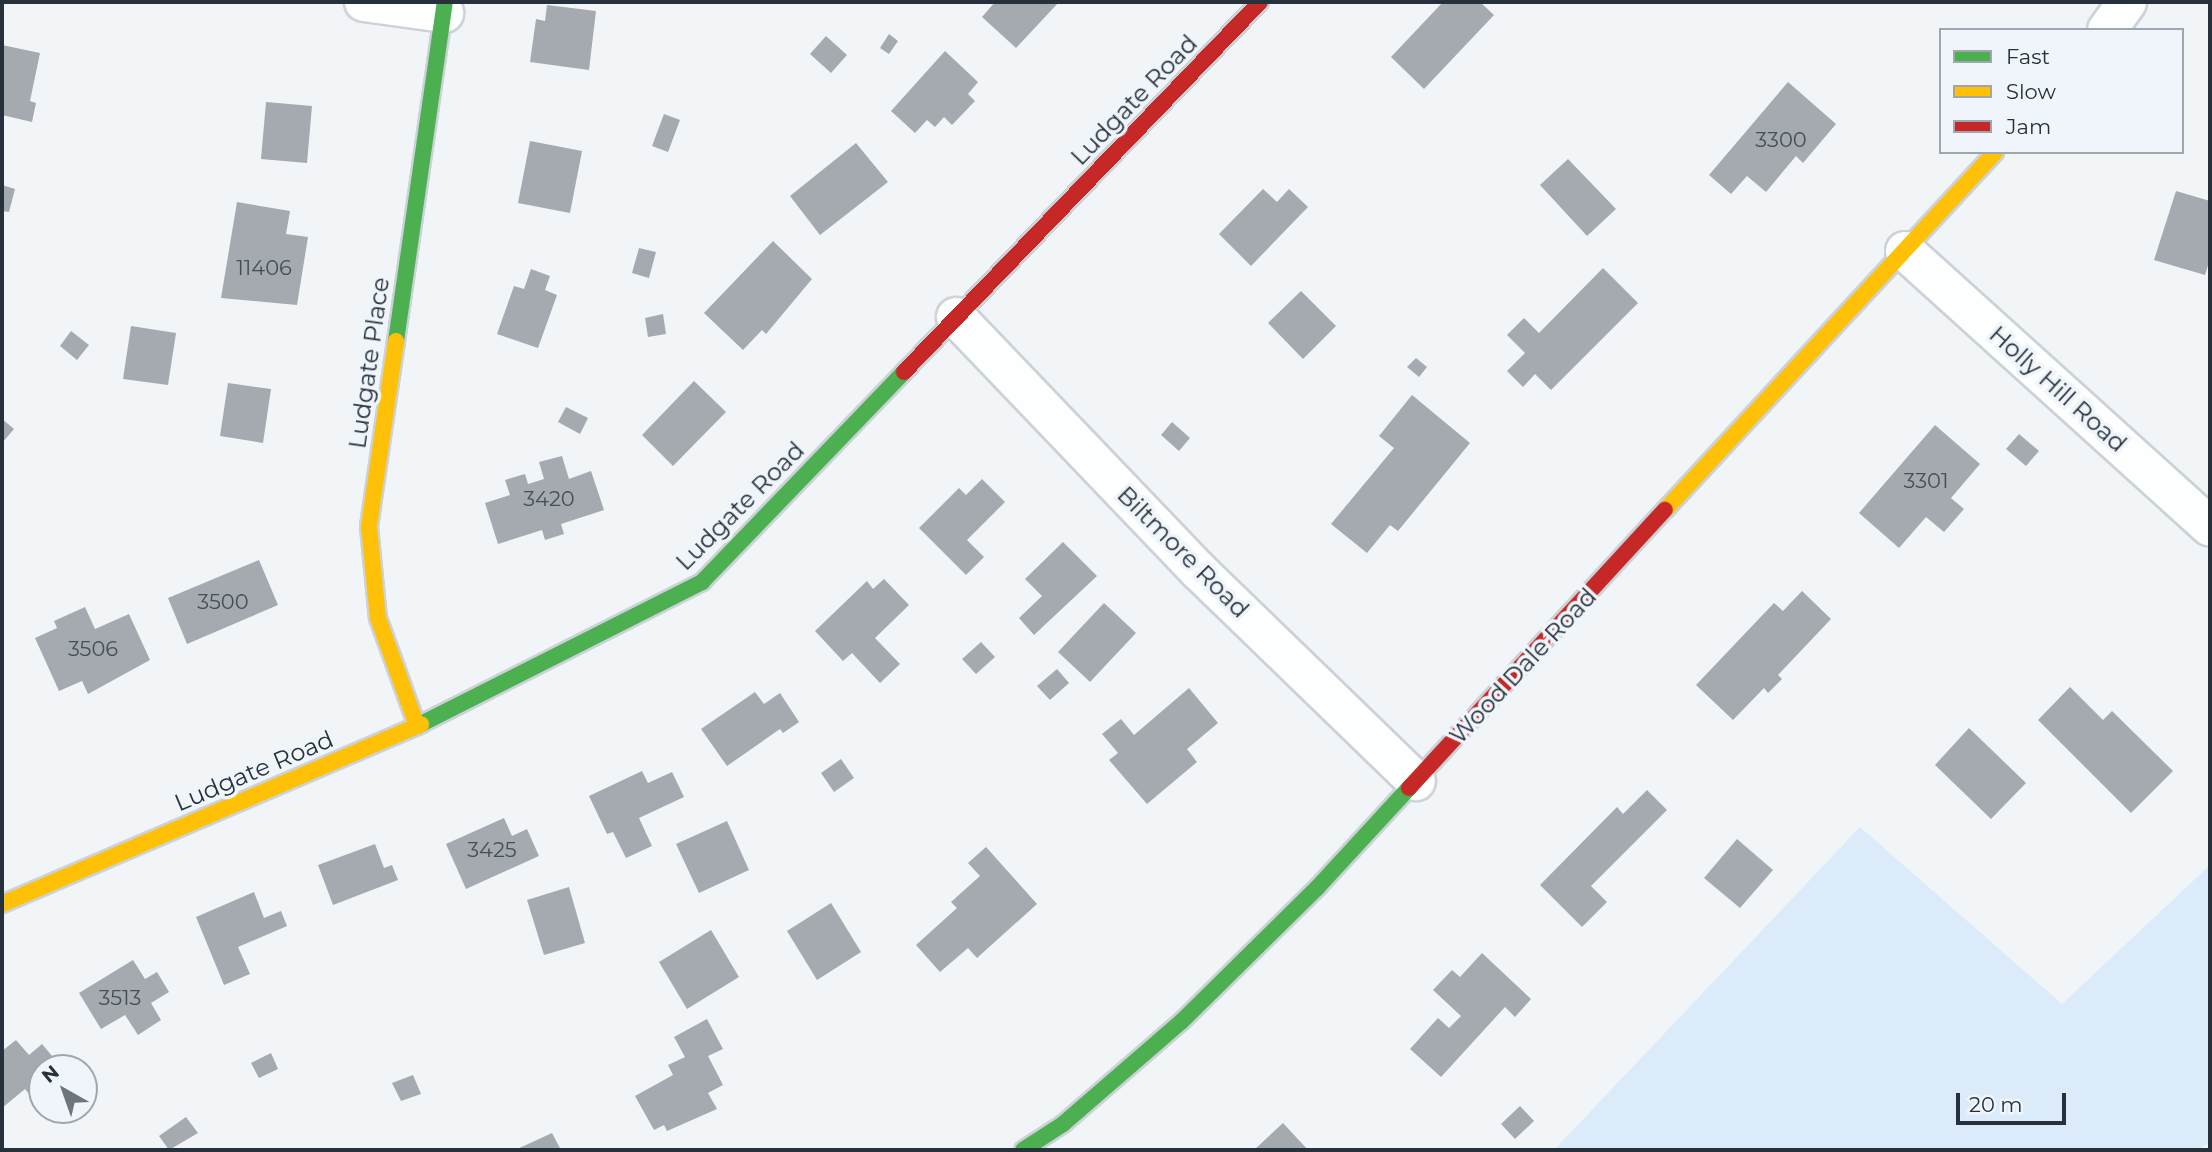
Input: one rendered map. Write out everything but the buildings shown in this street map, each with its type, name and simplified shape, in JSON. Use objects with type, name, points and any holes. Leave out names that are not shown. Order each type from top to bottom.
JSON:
[{"type":"street","points":[[364,2],[444,7]]},
{"type":"street","name":"Ludgate Road","points":[[2,905],[417,726],[702,582],[1260,2]]},
{"type":"street","points":[[2108,28],[2127,2]]},
{"type":"street","name":"Ludgate Place","points":[[417,726],[378,618],[369,527],[444,7]]},
{"type":"street","name":"Wood Dale Road","points":[[1023,1150],[1063,1124],[1182,1021],[1317,888],[1993,154]]},
{"type":"street","name":"Holly Hill Road","points":[[1905,251],[2210,527]]},
{"type":"street","name":"Biltmore Road","points":[[956,317],[1199,571],[1416,781]]},
{"type":"shaded area","points":[[1860,827],[2062,1004],[2210,865],[2210,1143],[2196,1150],[1554,1150]]},
{"type":"traffic: fast","points":[[396,341],[445,2]]},
{"type":"traffic: fast","points":[[421,724],[702,582],[904,372]]},
{"type":"traffic: fast","points":[[1023,1150],[1063,1124],[1182,1021],[1317,888],[1409,788]]},
{"type":"traffic: slow","points":[[1665,510],[1993,154]]},
{"type":"traffic: slow","points":[[396,341],[369,527],[378,618],[417,726]]},
{"type":"traffic: slow","points":[[2,904],[421,724]]},
{"type":"traffic: jam","points":[[904,372],[1260,2]]},
{"type":"traffic: jam","points":[[1409,788],[1665,510]]}]
